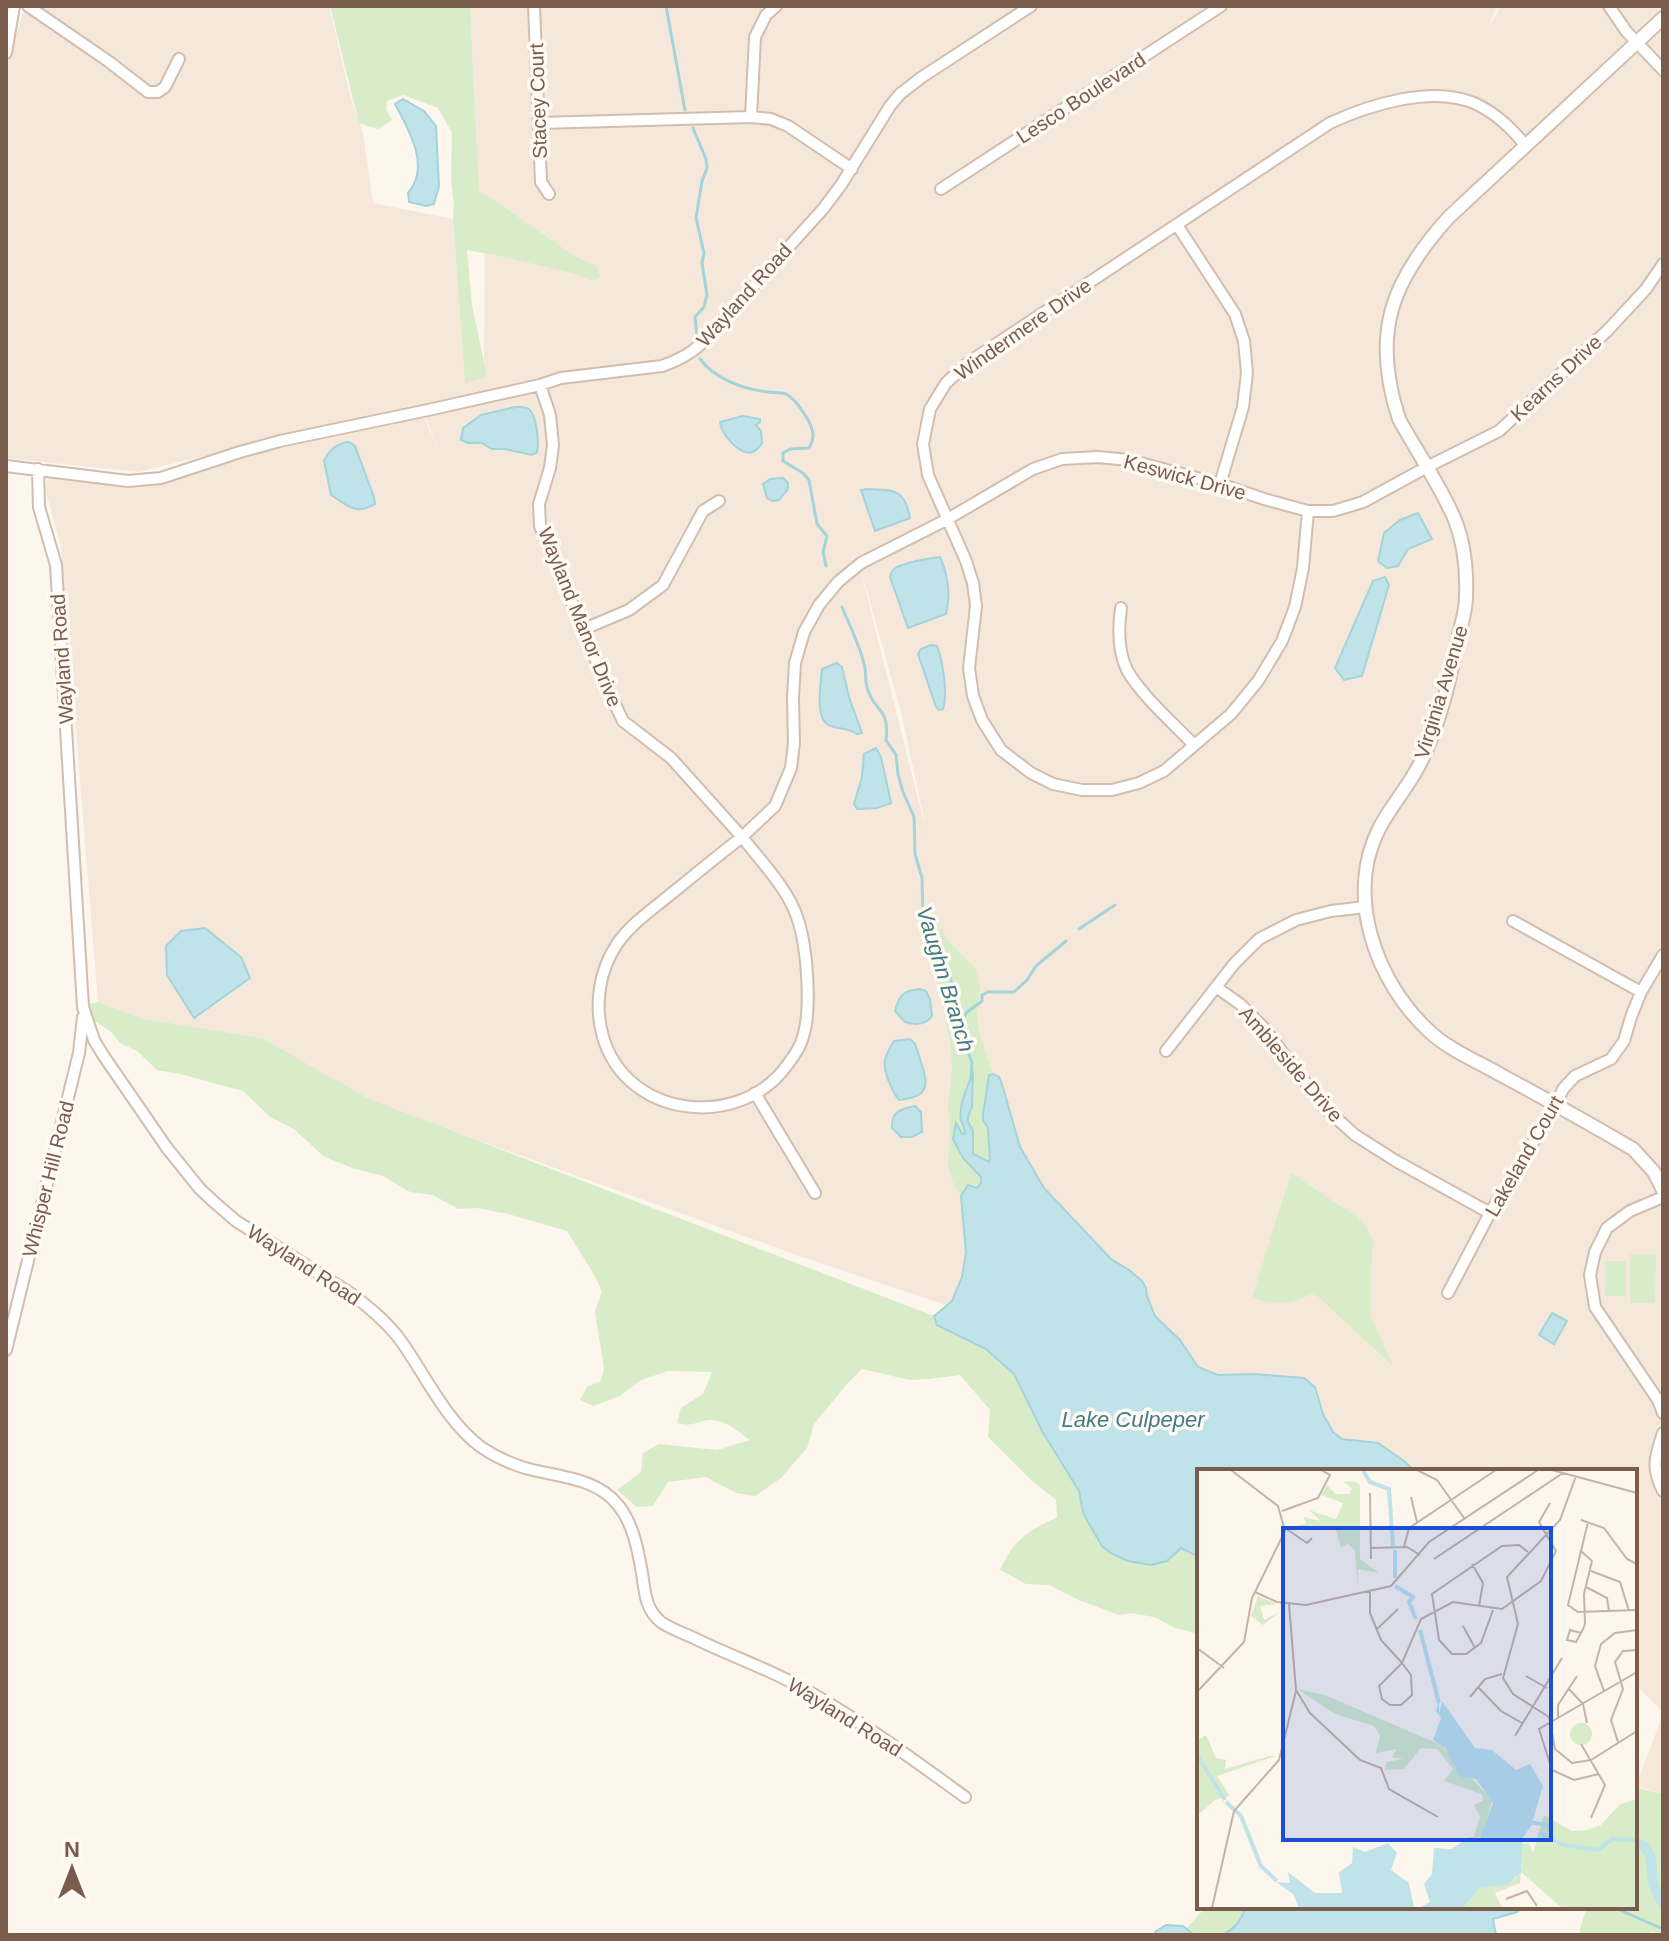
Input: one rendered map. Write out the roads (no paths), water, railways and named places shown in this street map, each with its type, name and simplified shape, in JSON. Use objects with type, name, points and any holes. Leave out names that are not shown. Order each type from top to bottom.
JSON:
[{"type":"street","points":[[6,53],[14,6]]},
{"type":"street","points":[[28,6],[148,92],[158,92],[165,87],[179,59]]},
{"type":"street","name":"Stacey Court","points":[[534,6],[541,182],[549,194]]},
{"type":"street","points":[[751,117],[755,37],[766,15],[776,6]]},
{"type":"street","name":"Wayland Road","points":[[6,466],[128,481],[161,478],[253,448],[561,378],[662,366],[686,356],[704,341],[823,209],[900,94],[1031,6]]},
{"type":"street","name":"Lesco Boulevard","points":[[941,189],[1221,6]]},
{"type":"street","points":[[1609,6],[1636,43],[1663,70]]},
{"type":"street","name":"Virginia Avenue","points":[[1663,18],[1449,217],[1418,254],[1394,303],[1386,341],[1393,401],[1399,419],[1454,519],[1466,576],[1465,608],[1452,670],[1432,735],[1413,777],[1373,842],[1365,875],[1369,931],[1379,958],[1418,1020],[1446,1044],[1633,1149],[1654,1172],[1663,1190]]},
{"type":"street","name":"Windermere Drive","points":[[1308,511],[1303,568],[1295,607],[1282,641],[1258,681],[1231,714],[1164,771],[1139,783],[1112,790],[1082,790],[1053,784],[1031,773],[1001,750],[982,720],[973,696],[969,668],[976,606],[973,583],[928,475],[923,444],[930,409],[946,383],[969,362],[1330,123],[1361,109],[1400,99],[1442,96],[1472,102],[1504,121],[1526,146]]},
{"type":"street","points":[[540,123],[771,119],[788,126],[852,169]]},
{"type":"street","points":[[1177,225],[1235,314],[1244,341],[1247,373],[1243,407],[1220,484]]},
{"type":"street","name":"Kearns Drive","points":[[1427,467],[1499,431],[1607,331],[1646,289],[1663,264]]},
{"type":"street","name":"Wayland Manor Drive","points":[[540,385],[550,415],[553,445],[539,504],[540,526],[610,694],[623,721],[671,758],[742,837]]},
{"type":"street","name":"Keswick Drive","points":[[742,837],[775,806],[791,768],[795,663],[804,632],[819,605],[838,582],[861,563],[946,520],[1033,469],[1062,459],[1098,457],[1129,460],[1308,511],[1333,511],[1363,502],[1427,467]]},
{"type":"street","name":"Wayland Road","points":[[38,469],[39,507],[56,565],[83,1007],[103,1055],[167,1148],[200,1189],[236,1221],[370,1308],[399,1340],[461,1428],[478,1444],[517,1465],[587,1482],[609,1495],[630,1525],[647,1605],[659,1621],[791,1681],[965,1797]]},
{"type":"street","points":[[584,629],[629,610],[663,585],[703,511],[719,501]]},
{"type":"street","points":[[1121,608],[1119,637],[1127,669],[1144,692],[1194,745]]},
{"type":"street","points":[[742,837],[774,878],[797,915],[808,992],[803,1039],[782,1072],[736,1103],[700,1108],[667,1103],[627,1077],[605,1044],[598,1021],[600,981],[626,930],[742,837]]},
{"type":"street","points":[[1166,1051],[1234,964],[1259,939],[1296,920],[1365,907]]},
{"type":"street","points":[[1513,921],[1641,992]]},
{"type":"street","name":"Lakeland Court","points":[[1448,1293],[1490,1213],[1563,1089],[1575,1076],[1611,1059],[1624,1041],[1641,992],[1663,955]]},
{"type":"street","name":"Ambleside Drive","points":[[1216,987],[1240,1004],[1264,1028],[1324,1107],[1355,1135],[1490,1213]]},
{"type":"street","name":"Whisper Hill Road","points":[[6,1350],[79,1053],[83,1007]]},
{"type":"street","points":[[755,1093],[815,1193]]},
{"type":"street","points":[[1663,1197],[1630,1211],[1607,1228],[1595,1252],[1590,1275],[1595,1307],[1658,1400],[1663,1413]]},
{"type":"street","points":[[1663,1433],[1655,1463],[1663,1491]]},
{"type":"water","points":[[403,99],[424,111],[436,126],[439,186],[434,204],[426,206],[409,202],[408,193],[415,183],[418,160],[395,104]]},
{"type":"water","points":[[526,407],[532,412],[537,429],[537,452],[532,455],[492,449],[482,443],[461,440],[463,428],[481,415]]},
{"type":"water","points":[[743,416],[760,419],[756,425],[761,431],[762,443],[752,452],[736,447],[721,427],[720,422]]},
{"type":"water","points":[[349,442],[355,446],[374,497],[375,504],[362,509],[352,508],[331,495],[324,461],[334,448]]},
{"type":"water","points":[[783,478],[788,483],[788,489],[779,500],[767,498],[763,484],[770,479]]},
{"type":"water","points":[[861,490],[884,490],[901,496],[910,518],[875,531]]},
{"type":"water","points":[[1418,513],[1432,539],[1408,549],[1398,566],[1387,568],[1378,561],[1384,533],[1400,520]]},
{"type":"water","points":[[940,557],[948,586],[946,614],[908,628],[890,577],[892,572],[908,563]]},
{"type":"water","points":[[1385,577],[1389,585],[1362,676],[1344,680],[1335,668],[1373,581]]},
{"type":"water","points":[[937,646],[944,678],[944,703],[943,709],[939,710],[918,654],[921,649]]},
{"type":"water","points":[[837,663],[842,667],[862,733],[831,726],[823,720],[820,698],[822,669]]},
{"type":"water","points":[[876,748],[881,757],[891,803],[877,808],[857,809],[854,804],[862,777],[864,754]]},
{"type":"water","points":[[205,928],[241,957],[250,978],[194,1018],[167,975],[166,946],[181,931]]},
{"type":"water","points":[[926,991],[930,999],[932,1016],[920,1024],[905,1022],[895,1011],[898,1001],[906,992]]},
{"type":"water","points":[[910,1039],[917,1048],[925,1086],[918,1095],[899,1100],[885,1070],[885,1060],[894,1041]]},
{"type":"water","name":"Lake Culpeper","points":[[973,1071],[972,1106],[968,1122],[973,1130],[973,1154],[989,1162],[988,1128],[983,1115],[989,1075],[999,1077],[1020,1147],[1044,1188],[1111,1259],[1142,1281],[1155,1316],[1180,1340],[1198,1367],[1218,1375],[1304,1378],[1315,1387],[1323,1414],[1333,1432],[1342,1439],[1378,1443],[1413,1469],[1197,1469],[1197,1556],[1181,1548],[1167,1561],[1151,1565],[1128,1561],[1102,1546],[1083,1512],[1079,1491],[1042,1431],[1014,1374],[986,1349],[937,1325],[934,1316],[952,1301],[962,1277],[966,1253],[961,1196],[968,1185],[977,1188],[981,1183],[981,1177],[963,1158],[953,1139],[956,1123],[962,1134],[965,1133],[961,1120],[964,1095]]},
{"type":"water","points":[[915,1106],[921,1112],[922,1132],[912,1137],[901,1137],[892,1128],[893,1118],[901,1110]]},
{"type":"water","points":[[1552,1313],[1567,1321],[1554,1344],[1539,1335]]},
{"type":"water","points":[[1244,1909],[1521,1909],[1493,1919],[1496,1935],[1223,1935],[1242,1916]]},
{"type":"water","points":[[1166,1925],[1183,1926],[1194,1935],[1154,1935]]},
{"type":"waterway","name":"Vaughn Branch","points":[[666,6],[685,110]]},
{"type":"waterway","name":"Vaughn Branch","points":[[693,128],[707,168],[696,218],[704,253],[702,263],[707,295],[704,307],[695,317],[697,337]]},
{"type":"waterway","name":"Vaughn Branch","points":[[700,359],[713,372],[739,386],[786,394],[804,413],[813,431],[810,446],[790,449],[783,453],[783,461],[809,480],[817,524],[827,536],[823,552],[826,566]]},
{"type":"waterway","name":"Vaughn Branch","points":[[842,607],[861,652],[866,685],[886,721],[886,740],[896,755],[903,792],[914,817],[915,854],[922,878],[923,919],[925,928],[939,944],[950,975],[959,1026],[972,1063],[971,1079]]},
{"type":"waterway","points":[[1079,929],[1115,905]]},
{"type":"waterway","points":[[960,1024],[967,1012],[982,1001],[982,995],[988,992],[1014,992],[1036,966],[1066,941]]},
{"type":"waterway","points":[[1637,1843],[1647,1849],[1654,1886],[1663,1904]]},
{"type":"waterway","points":[[1618,1909],[1663,1929]]}]
